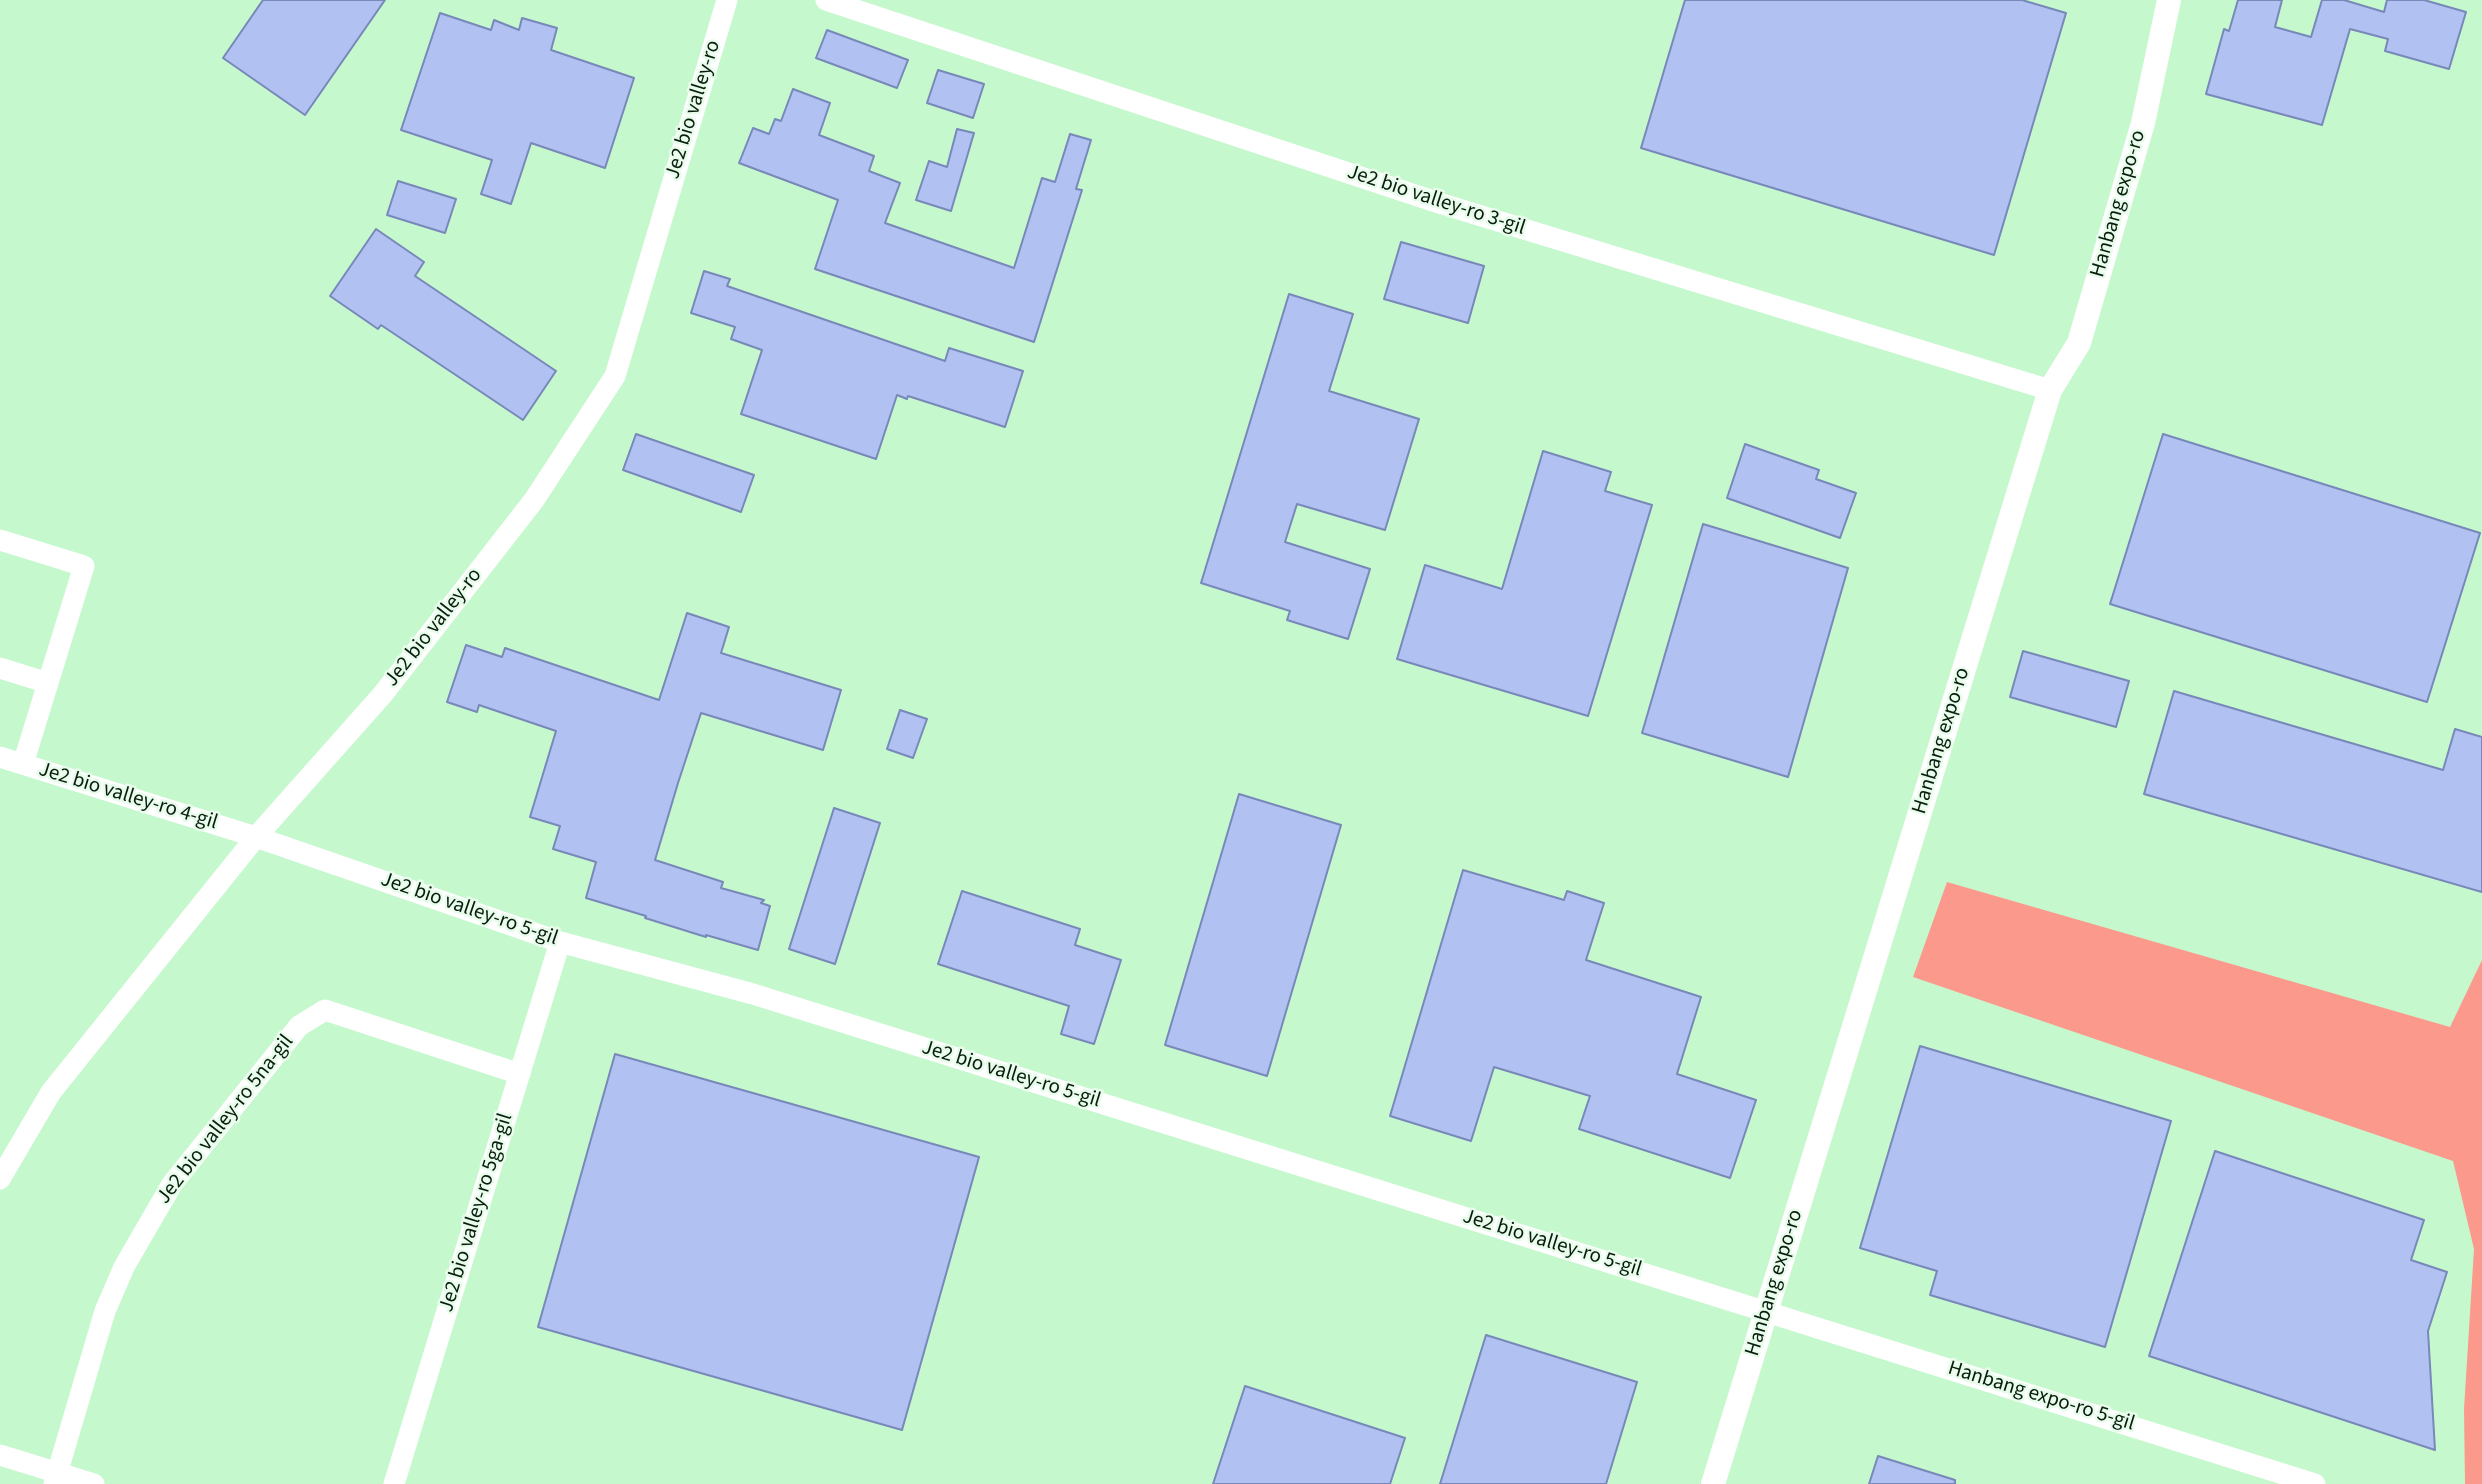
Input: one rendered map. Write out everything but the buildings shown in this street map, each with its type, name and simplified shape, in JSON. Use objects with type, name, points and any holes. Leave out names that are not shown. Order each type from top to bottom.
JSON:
[{"type":"street","name":"Je2 bio valley-ro","points":[[0,1179],[51,1092],[256,837],[383,694],[534,500],[615,376],[727,0]]},
{"type":"street","name":"Je2 bio valley-ro 3-gil","points":[[826,0],[1439,203],[2050,390]]},
{"type":"street","name":"Hanbang expo-ro","points":[[1713,1484],[2050,390],[2079,343],[2143,123],[2169,0]]},
{"type":"street","points":[[0,540],[84,566],[23,764]]},
{"type":"street","points":[[0,668],[48,684]]},
{"type":"street","name":"Je2 bio valley-ro 4-gil","points":[[0,757],[256,837]]},
{"type":"street","name":"Je2 bio valley-ro 5-gil","points":[[256,837],[560,942],[753,994],[1767,1311]]},
{"type":"street","name":"Je2 bio valley-ro 5ga-gil","points":[[394,1484],[560,942]]},
{"type":"street","name":"Je2 bio valley-ro 5na-gil","points":[[55,1478],[105,1311],[124,1267],[172,1184],[299,1026],[326,1010],[520,1074]]},
{"type":"street","name":"Hanbang expo-ro 5-gil","points":[[1767,1311],[2315,1484]]},
{"type":"street","points":[[0,1455],[55,1478],[94,1484]]},
{"type":"shaded area","points":[[1947,882],[2450,1027],[2482,960],[2482,1484],[2465,1484],[2464,1409],[2474,1249],[2453,1161],[1913,977]]}]
